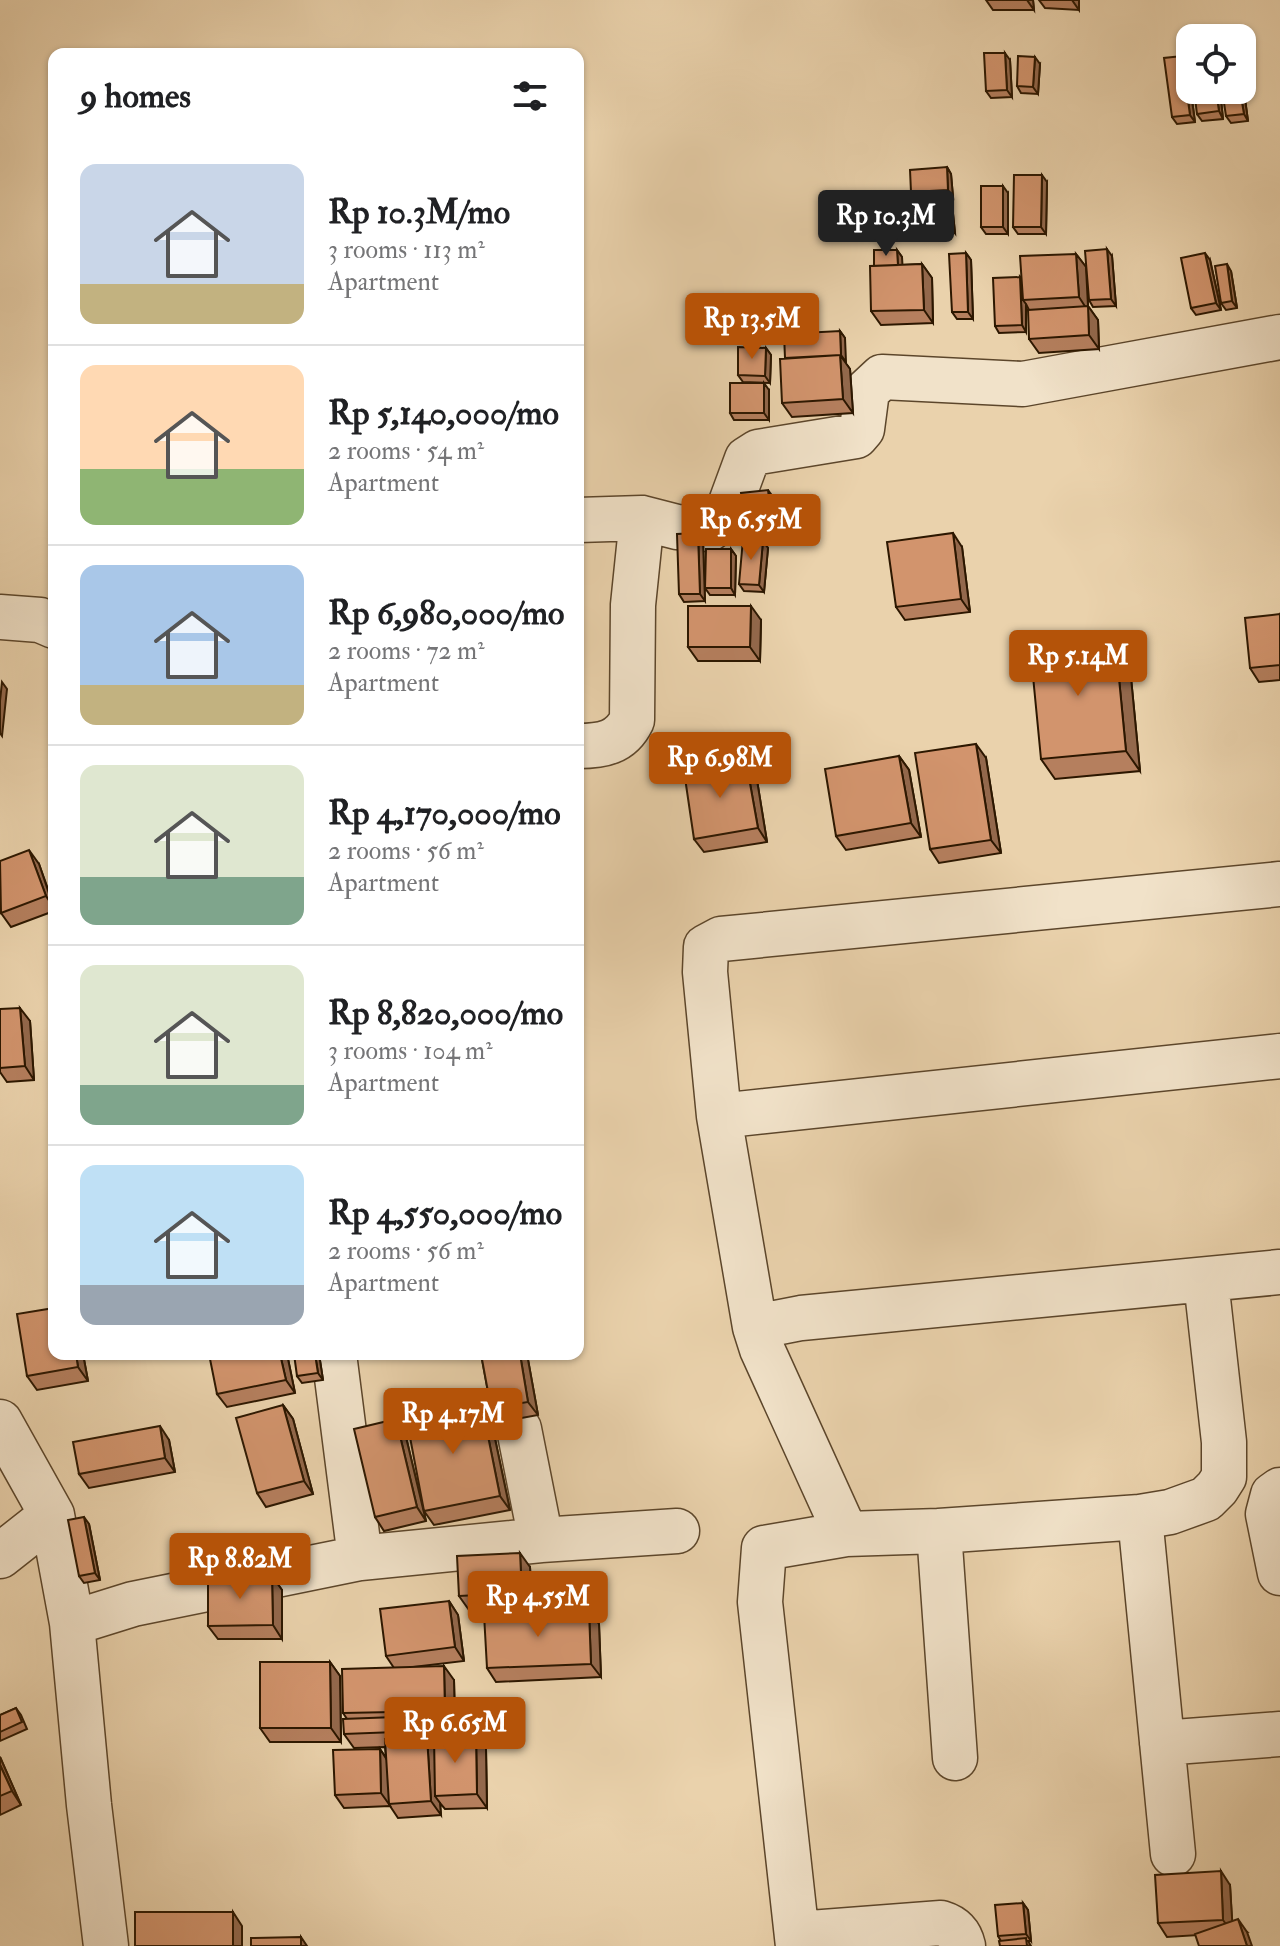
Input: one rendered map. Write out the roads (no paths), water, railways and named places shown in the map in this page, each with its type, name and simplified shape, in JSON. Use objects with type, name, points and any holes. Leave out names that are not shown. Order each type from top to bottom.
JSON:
[{"type":"street","points":[[584,520],[642,518],[677,527],[709,529],[726,516],[747,459],[758,452],[856,436],[862,429],[867,391],[882,377],[1023,384],[1280,337]]},
{"type":"street","points":[[584,745],[614,742],[626,732],[632,720],[633,605],[642,518]]},
{"type":"street","points":[[0,617],[48,623]]},
{"type":"street","points":[[846,1534],[762,1349],[755,1327],[719,1116],[704,957],[706,947],[721,939],[1280,884]]},
{"type":"street","points":[[719,1116],[1280,1056]]},
{"type":"street","points":[[755,1327],[817,1317],[1280,1272]]},
{"type":"street","points":[[963,1946],[959,1933],[952,1926],[941,1923],[797,1940],[760,1602],[764,1548],[846,1534],[1140,1517],[1170,1512],[1206,1499],[1224,1477],[1224,1442],[1206,1281]]},
{"type":"street","points":[[335,1360],[360,1558]]},
{"type":"street","points":[[0,1422],[52,1515],[72,1623],[106,1946]]},
{"type":"street","points":[[519,1429],[541,1540]]},
{"type":"street","points":[[1280,1490],[1273,1495],[1268,1514],[1280,1573]]},
{"type":"street","points":[[0,1556],[52,1515]]},
{"type":"street","points":[[1140,1517],[1173,1854]]},
{"type":"street","points":[[72,1623],[133,1604],[360,1558],[541,1540],[677,1531]]},
{"type":"street","points":[[939,1531],[955,1758]]},
{"type":"street","points":[[1162,1743],[1280,1734]]}]
